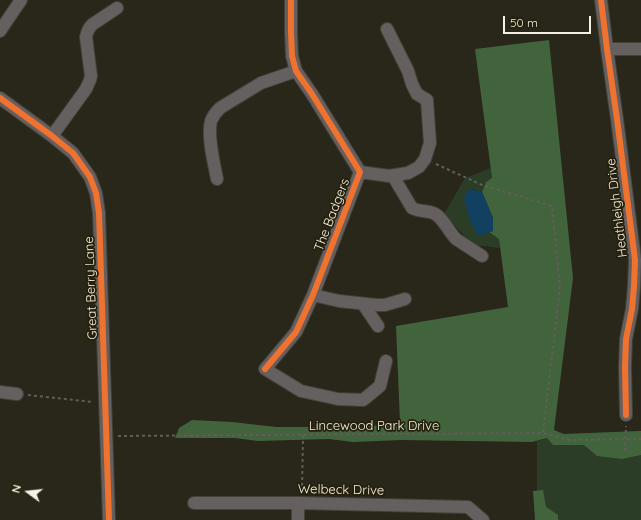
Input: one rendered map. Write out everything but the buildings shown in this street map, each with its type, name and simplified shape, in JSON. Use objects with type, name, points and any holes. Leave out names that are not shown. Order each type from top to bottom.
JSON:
[{"type":"street","points":[[2,24],[21,0]]},
{"type":"street","name":"The Badgers","points":[[291,0],[292,56],[296,71],[312,94],[360,172],[313,295],[296,332],[265,369],[301,391],[338,399],[364,400],[380,386],[386,361]]},
{"type":"street","name":"Heathleigh Drive","points":[[602,0],[607,49],[618,119],[634,260],[634,286],[626,346],[626,415]]},
{"type":"street","points":[[52,136],[86,89],[90,80],[91,76],[86,37],[89,27],[117,8]]},
{"type":"street","points":[[360,172],[389,176],[408,173],[419,166],[425,159],[430,143],[427,100],[417,94],[388,29]]},
{"type":"street","points":[[607,49],[641,49]]},
{"type":"street","points":[[217,179],[209,132],[211,122],[215,114],[220,108],[261,83],[296,71]]},
{"type":"street","name":"Great Berry Lane","points":[[0,98],[73,153],[90,176],[96,193],[99,213],[109,520]]},
{"type":"street","points":[[393,176],[412,208],[434,213],[438,216],[452,236],[482,256]]},
{"type":"street","points":[[313,295],[339,301],[376,306],[405,299]]},
{"type":"street","points":[[363,304],[378,326]]},
{"type":"street","points":[[0,392],[17,394]]},
{"type":"street","name":"Welbeck Drive","points":[[194,503],[300,503],[468,507],[483,520]]},
{"type":"street","points":[[298,520],[300,503]]},
{"type":"path","points":[[425,159],[482,185],[552,206],[560,287],[544,433]]},
{"type":"path","points":[[17,394],[94,402],[105,401]]},
{"type":"path","points":[[300,503],[303,435]]},
{"type":"path","points":[[625,439],[625,451]]},
{"type":"green space","points":[[549,40],[573,278],[554,430],[564,434],[641,431],[641,455],[622,459],[597,456],[584,445],[553,445],[547,438],[532,442],[401,440],[353,442],[329,439],[258,441],[235,438],[175,438],[179,428],[192,420],[232,422],[276,427],[352,428],[400,423],[396,326],[508,307],[499,239],[489,232],[493,231],[493,218],[482,192],[486,182],[492,178],[475,49]]},
{"type":"green space","points":[[491,168],[492,178],[486,182],[482,192],[472,189],[478,236],[489,232],[499,239],[500,248],[473,245],[444,214],[465,178]]},
{"type":"green space","points":[[641,431],[641,520],[538,520],[537,441],[563,434]]},
{"type":"green space","points":[[543,490],[546,507],[558,515],[558,520],[535,520],[533,491]]},
{"type":"water","points":[[472,189],[482,192],[493,218],[493,231],[478,236],[470,220],[464,199],[467,191]]},
{"type":"cycle path","points":[[265,369],[296,332],[313,295],[360,172],[312,94],[296,71],[292,56],[291,0]]},
{"type":"cycle path","points":[[601,0],[635,260],[632,309],[626,339],[626,415]]},
{"type":"cycle path","points":[[0,98],[73,153],[90,177],[96,193],[99,213],[109,520]]}]
